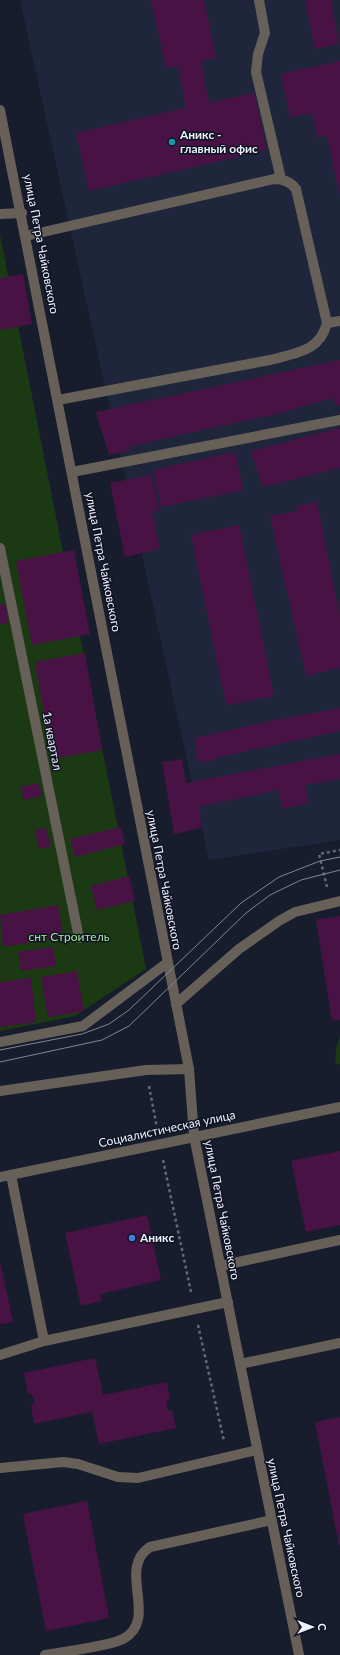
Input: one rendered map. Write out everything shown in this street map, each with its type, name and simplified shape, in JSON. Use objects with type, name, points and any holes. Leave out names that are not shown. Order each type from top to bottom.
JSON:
[{"type":"street","points":[[259,0],[265,33],[258,54],[256,72],[281,179]]},
{"type":"street","name":"улица Петра Чайковского","points":[[0,110],[22,213],[189,1069],[194,1136],[272,1520],[296,1653]]},
{"type":"street","points":[[26,236],[274,179],[281,179],[293,185],[296,189],[327,323],[323,338],[308,349],[289,355],[270,360],[58,400]]},
{"type":"street","points":[[0,214],[22,213]]},
{"type":"street","points":[[327,323],[340,321]]},
{"type":"street","points":[[72,472],[340,420]]},
{"type":"street","name":"1а квартал","points":[[0,548],[79,938]]},
{"type":"street","points":[[176,1004],[239,949],[279,921],[295,912],[335,902]]},
{"type":"street","points":[[0,1042],[83,1026],[167,962]]},
{"type":"street","points":[[0,1091],[146,1070],[189,1069]]},
{"type":"street","name":"Социалистическая улица","points":[[0,1177],[159,1143],[340,1107]]},
{"type":"street","points":[[11,1175],[44,1341]]},
{"type":"street","points":[[220,1266],[340,1240]]},
{"type":"street","points":[[0,1355],[44,1341],[228,1302]]},
{"type":"street","points":[[240,1364],[340,1343]]},
{"type":"street","points":[[0,1468],[63,1462],[78,1464],[118,1477],[138,1478],[257,1450]]},
{"type":"street","points":[[45,1655],[116,1642],[132,1631],[137,1624],[139,1614],[135,1574],[137,1560],[142,1552],[150,1546],[272,1520]]},
{"type":"path","points":[[335,902],[319,854],[340,850]]},
{"type":"path","points":[[146,1070],[159,1143],[228,1457]]},
{"type":"shaded area","points":[[20,0],[340,0],[340,840],[209,860]]},
{"type":"green space","name":"снт Строитель","points":[[0,235],[146,969],[75,1016],[0,1031]]},
{"type":"green space","points":[[340,1036],[340,1064],[335,1065],[336,1048]]},
{"type":"building","name":"Аникс - главный офис","points":[[151,0],[204,0],[216,58],[201,61],[209,103],[254,93],[267,150],[89,191],[76,133],[186,108],[178,66],[166,68]]},
{"type":"building","points":[[305,0],[331,0],[339,44],[315,49]]},
{"type":"building","points":[[340,61],[339,194],[327,135],[317,137],[312,113],[290,117],[281,74]]},
{"type":"building","points":[[23,274],[32,324],[0,330],[0,278]]},
{"type":"building","points":[[340,360],[340,405],[336,406],[333,398],[280,413],[130,446],[130,450],[109,455],[96,412]]},
{"type":"building","points":[[340,428],[340,468],[263,487],[251,451]]},
{"type":"building","points":[[235,452],[243,490],[161,507],[153,470]]},
{"type":"building","points":[[151,475],[159,510],[152,512],[160,549],[125,557],[110,483]]},
{"type":"building","points":[[317,502],[340,618],[340,668],[306,676],[270,516],[298,511],[296,506]]},
{"type":"building","points":[[239,525],[274,696],[226,705],[191,535]]},
{"type":"building","points":[[74,550],[90,634],[32,645],[16,561]]},
{"type":"building","points":[[6,604],[8,623],[0,624],[0,605]]},
{"type":"building","points":[[85,653],[102,750],[52,759],[35,662]]},
{"type":"building","points":[[340,708],[340,731],[214,758],[214,761],[197,761],[195,738],[266,722]]},
{"type":"building","points":[[340,754],[340,779],[305,785],[308,803],[282,809],[279,790],[200,806],[201,828],[174,834],[162,762],[182,759],[186,783]]},
{"type":"building","points":[[39,783],[42,796],[24,800],[20,787]]},
{"type":"building","points":[[121,827],[125,844],[75,857],[70,839]]},
{"type":"building","points":[[46,828],[51,847],[39,849],[35,830]]},
{"type":"building","points":[[129,876],[135,901],[97,910],[91,886]]},
{"type":"building","points":[[58,905],[63,937],[3,947],[0,915]]},
{"type":"building","points":[[340,916],[340,1020],[332,1021],[316,920]]},
{"type":"building","points":[[53,947],[56,966],[21,971],[18,952]]},
{"type":"building","points":[[77,971],[84,1011],[48,1017],[41,977]]},
{"type":"building","points":[[31,978],[36,1022],[0,1027],[0,982]]},
{"type":"building","points":[[340,1151],[340,1225],[306,1232],[291,1161]]},
{"type":"building","points":[[147,1215],[161,1280],[100,1294],[102,1301],[81,1306],[65,1233]]},
{"type":"building","points":[[0,1261],[13,1322],[0,1324]]},
{"type":"building","points":[[95,1358],[103,1395],[167,1382],[170,1400],[166,1401],[168,1411],[172,1410],[176,1428],[99,1444],[92,1412],[34,1424],[31,1405],[35,1404],[32,1394],[28,1394],[24,1373]]},
{"type":"building","points":[[340,1417],[340,1546],[339,1546],[315,1422]]},
{"type":"building","points":[[87,1501],[109,1618],[46,1631],[23,1514]]},
{"type":"tram line","points":[[0,1050],[82,1034],[109,1024],[129,1010],[241,903],[279,877],[320,861],[340,857]]},
{"type":"tram line","points":[[0,1062],[102,1040],[129,1026],[246,913],[270,895],[301,880],[340,870]]},
{"type":"place","name":"Аникс - главный офис","points":[[172,142]]},
{"type":"place","name":"Аникс","points":[[132,1238]]}]
